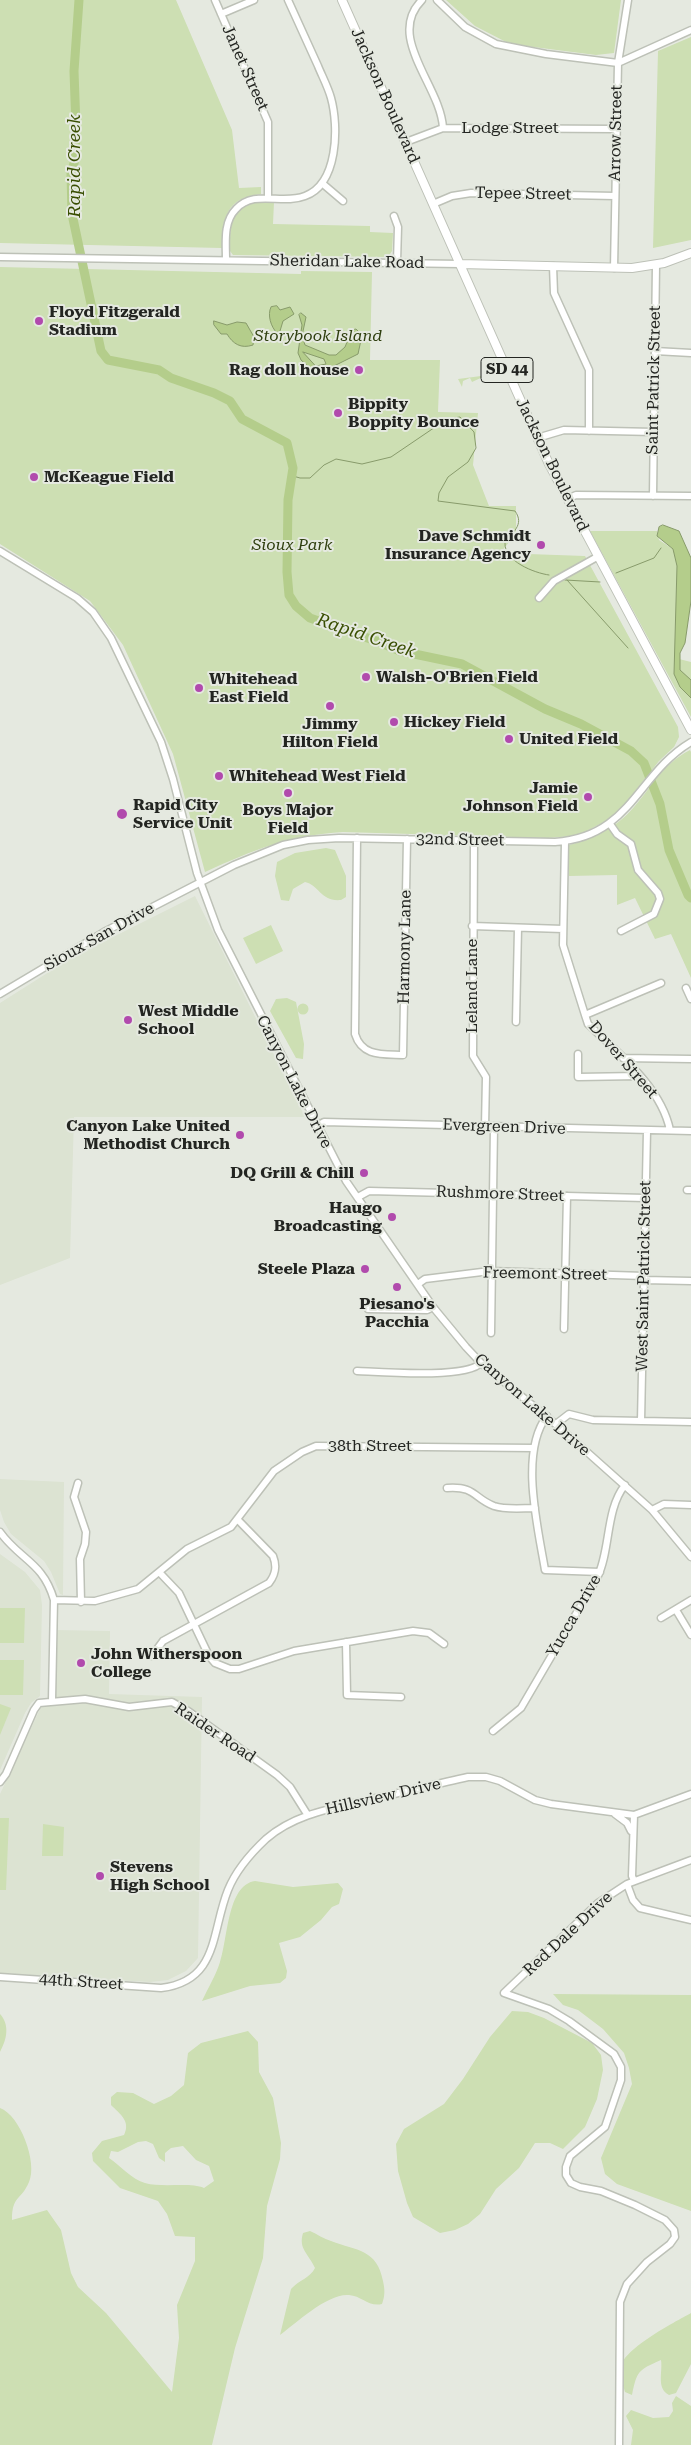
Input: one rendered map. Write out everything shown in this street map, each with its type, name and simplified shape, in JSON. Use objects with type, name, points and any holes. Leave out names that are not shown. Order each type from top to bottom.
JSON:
[{"type":"main road","name":"Jackson Boulevard","points":[[342,0],[537,438],[597,557],[691,730]]},
{"type":"main road","name":"Sheridan Lake Road","points":[[460,264],[614,268],[656,264],[691,253]]},
{"type":"street","name":"Janet Street","points":[[215,0],[268,122],[268,198]]},
{"type":"street","points":[[221,14],[254,0]]},
{"type":"street","points":[[226,260],[227,226],[234,211],[246,201],[268,198],[300,198],[316,190],[322,184],[331,166],[334,153],[334,110],[331,96],[288,0]]},
{"type":"street","points":[[422,0],[411,14],[408,32],[441,112],[443,128]]},
{"type":"street","points":[[437,0],[465,27],[496,44],[546,54],[618,63],[691,30]]},
{"type":"street","name":"Arrow Street","points":[[614,268],[618,63],[628,0]]},
{"type":"street","name":"Lodge Street","points":[[406,142],[443,128],[616,129]]},
{"type":"street","points":[[322,184],[343,201]]},
{"type":"street","name":"Tepee Street","points":[[433,204],[452,196],[471,193],[615,196]]},
{"type":"street","points":[[394,216],[398,227],[397,262]]},
{"type":"street","name":"Sheridan Lake Road","points":[[0,257],[460,264]]},
{"type":"street","name":"Saint Patrick Street","points":[[653,496],[656,264]]},
{"type":"street","points":[[553,266],[554,293],[589,370],[589,431]]},
{"type":"street","points":[[655,351],[691,353]]},
{"type":"street","points":[[537,438],[556,431],[654,432]]},
{"type":"street","points":[[566,498],[576,495],[691,496]]},
{"type":"street","name":"Canyon Lake Drive","points":[[0,551],[77,598],[93,612],[107,631],[161,742],[200,882],[223,942],[346,1181],[433,1307],[481,1363],[547,1416],[652,1510],[691,1557]]},
{"type":"street","points":[[538,598],[554,581],[597,557]]},
{"type":"street","name":"32nd Street","points":[[200,882],[260,852],[283,845],[318,839],[565,842],[583,837],[610,824],[622,814],[660,766],[672,754],[691,742]]},
{"type":"street","points":[[610,824],[617,834],[630,844],[638,870],[658,892],[660,899],[654,914],[621,931]]},
{"type":"street","name":"Harmony Lane","points":[[357,838],[354,1034],[358,1043],[372,1053],[403,1055],[407,839]]},
{"type":"street","name":"Leland Lane","points":[[474,840],[472,926],[473,1056],[486,1077],[485,1127]]},
{"type":"street","name":"Dover Street","points":[[565,842],[562,929],[564,945],[588,1024],[639,1076],[662,1104],[667,1114],[670,1130]]},
{"type":"street","name":"Sioux San Drive","points":[[0,994],[74,948],[200,882]]},
{"type":"street","points":[[472,926],[562,929]]},
{"type":"street","points":[[516,1022],[518,928]]},
{"type":"street","points":[[585,1015],[661,983]]},
{"type":"street","points":[[686,988],[691,998]]},
{"type":"street","points":[[578,1054],[578,1077],[639,1076]]},
{"type":"street","points":[[622,1058],[691,1059]]},
{"type":"street","name":"Evergreen Drive","points":[[317,1126],[324,1122],[691,1131]]},
{"type":"street","points":[[491,1333],[490,1271],[494,1194],[494,1127]]},
{"type":"street","name":"West Saint Patrick Street","points":[[641,1421],[647,1131]]},
{"type":"street","name":"Rushmore Street","points":[[358,1197],[369,1191],[645,1198]]},
{"type":"street","points":[[564,1329],[567,1196]]},
{"type":"street","name":"Freemont Street","points":[[418,1284],[425,1279],[490,1271],[566,1273],[691,1281]]},
{"type":"street","points":[[368,1309],[428,1310],[433,1307]]},
{"type":"street","points":[[357,1371],[430,1373],[468,1370],[481,1363]]},
{"type":"street","points":[[556,1424],[569,1414],[593,1420],[691,1422]]},
{"type":"street","points":[[547,1416],[543,1421],[534,1448],[533,1489],[545,1570],[600,1572]]},
{"type":"street","name":"38th Street","points":[[54,1600],[81,1602],[114,1598],[138,1589],[187,1549],[222,1532],[238,1520],[264,1482],[274,1471],[302,1452],[316,1446],[534,1448]]},
{"type":"street","points":[[78,1484],[74,1497],[86,1532],[86,1544],[80,1559],[81,1602]]},
{"type":"street","name":"Yucca Drive","points":[[493,1731],[521,1708],[600,1572],[617,1498],[625,1486]]},
{"type":"street","points":[[447,1488],[459,1487],[473,1491],[488,1503],[497,1507],[535,1508]]},
{"type":"street","points":[[652,1510],[664,1504],[691,1505]]},
{"type":"street","points":[[152,1656],[163,1640],[196,1624],[269,1583],[274,1577],[276,1563],[273,1556],[238,1520]]},
{"type":"street","points":[[0,1532],[41,1572],[54,1600],[52,1700],[39,1703],[35,1707],[6,1774],[0,1782]]},
{"type":"street","points":[[160,1572],[174,1586],[196,1624],[209,1656],[215,1663],[230,1669],[239,1669],[294,1651],[420,1631],[435,1636],[444,1644]]},
{"type":"street","points":[[662,1618],[691,1600]]},
{"type":"street","points":[[676,1610],[691,1635]]},
{"type":"street","points":[[346,1642],[347,1695],[401,1697]]},
{"type":"street","name":"Raider Road","points":[[52,1700],[85,1699],[129,1707],[172,1702],[179,1705],[278,1775],[290,1787],[307,1814]]},
{"type":"street","name":"Hillsview Drive","points":[[161,1988],[184,1982],[196,1974],[206,1963],[225,1897],[244,1862],[268,1838],[307,1814],[468,1777],[500,1781],[535,1800],[551,1804],[634,1815],[691,1794]]},
{"type":"street","points":[[606,1811],[622,1818],[632,1832]]},
{"type":"street","points":[[634,1815],[632,1832],[632,1876],[634,1881]]},
{"type":"street","name":"Red Dale Drive","points":[[619,2445],[620,2302],[627,2284],[647,2262],[670,2244],[675,2237],[674,2230],[665,2220],[635,2206],[601,2191],[580,2187],[571,2183],[566,2175],[566,2167],[570,2156],[605,2127],[621,2080],[621,2068],[614,2054],[569,2021],[549,2009],[504,1993],[598,1903],[627,1884],[691,1860]]},
{"type":"street","points":[[627,1884],[640,1908],[691,1920]]},
{"type":"street","name":"44th Street","points":[[0,1977],[161,1988]]},
{"type":"shaded area","points":[[277,306],[280,310],[290,307],[294,314],[283,321],[280,331],[277,333],[271,324],[269,314],[271,307]]},
{"type":"shaded area","points":[[301,313],[306,317],[302,336],[305,345],[329,355],[336,355],[345,347],[352,330],[356,329],[361,340],[358,354],[324,371],[311,369],[301,360],[298,353],[302,325],[299,315]],"holes":[[[303,352],[324,359],[326,364],[316,366]]]},
{"type":"shaded area","points":[[214,321],[227,325],[237,322],[246,323],[254,337],[253,345],[241,346],[235,343],[227,334],[221,334],[214,325]]},
{"type":"shaded area","points":[[663,525],[679,531],[691,558],[691,601],[685,643],[680,653],[680,670],[691,680],[691,698],[680,687],[674,674],[677,566],[673,549],[657,536],[659,527]]},
{"type":"shaded area","name":"West Middle School","points":[[195,896],[305,1117],[74,1117],[70,1258],[0,1285],[0,1003],[71,958]]},
{"type":"shaded area","points":[[0,1479],[64,1482],[63,1595],[60,1594],[44,1561],[11,1534],[4,1522],[0,1510]]},
{"type":"shaded area","points":[[0,1554],[25,1572],[40,1590],[42,1605],[40,1696],[31,1703],[25,1713],[0,1770]]},
{"type":"shaded area","name":"Stevens High School","points":[[53,1630],[110,1631],[109,1694],[202,1697],[198,1958],[186,1971],[168,1980],[150,1982],[0,1973],[0,1794],[41,1707],[51,1694]]},
{"type":"green space","points":[[0,0],[176,0],[232,130],[239,188],[261,187],[261,194],[240,200],[229,211],[224,227],[222,248],[0,243]]},
{"type":"green space","points":[[446,0],[621,0],[614,53],[596,55],[510,44],[475,26]]},
{"type":"green space","points":[[691,37],[691,240],[653,248],[658,51]]},
{"type":"green space","points":[[256,201],[274,202],[273,224],[370,226],[370,232],[393,233],[392,251],[388,257],[233,255],[230,251],[230,234],[233,220],[247,205]]},
{"type":"green space","name":"Sioux Park","points":[[0,267],[301,274],[301,271],[372,272],[370,360],[440,360],[438,412],[478,413],[473,465],[489,506],[516,506],[516,534],[500,553],[585,556],[678,727],[679,737],[674,747],[659,761],[621,809],[611,818],[585,832],[572,836],[548,838],[343,832],[289,840],[256,850],[205,872],[173,754],[123,645],[90,601],[0,544]]},
{"type":"green space","points":[[482,373],[485,376],[472,382],[470,378],[463,381],[462,387],[458,379],[481,376]]},
{"type":"green space","points":[[590,531],[657,531],[659,540],[673,549],[679,586],[675,658],[691,662],[691,717]]},
{"type":"green space","points":[[690,750],[691,978],[671,934],[655,939],[635,898],[617,905],[617,875],[569,876],[569,845],[588,839],[620,821],[665,769]]},
{"type":"green space","points":[[326,848],[335,850],[346,876],[346,897],[341,900],[334,900],[305,882],[293,889],[289,901],[281,900],[275,876],[277,862],[295,853]]},
{"type":"green space","points":[[271,925],[283,951],[256,964],[243,938]]},
{"type":"green space","points":[[287,998],[296,1002],[304,1044],[303,1059],[296,1058],[270,1011],[276,999]]},
{"type":"green space","points":[[303,1003],[309,1009],[303,1015],[297,1009]]},
{"type":"green space","points":[[0,1608],[25,1608],[24,1643],[0,1643]]},
{"type":"green space","points":[[0,1660],[24,1660],[23,1695],[0,1695]]},
{"type":"green space","points":[[0,1704],[11,1708],[0,1735]]},
{"type":"green space","points":[[0,1818],[9,1818],[6,1890],[0,1890]]},
{"type":"green space","points":[[43,1824],[64,1827],[63,1856],[42,1856]]},
{"type":"green space","points":[[255,1881],[293,1887],[338,1883],[343,1889],[339,1904],[332,1907],[321,1920],[300,1937],[279,1943],[287,1971],[286,1978],[280,1983],[250,1986],[202,2001],[220,1962],[234,1902],[239,1892],[246,1885]]},
{"type":"green space","points":[[553,1994],[691,1995],[691,2211],[617,2184],[605,2174],[601,2158],[632,2084],[629,2068],[624,2053],[603,2029],[578,2010],[563,2005]]},
{"type":"green space","points":[[512,2011],[528,2012],[544,2018],[592,2043],[601,2055],[603,2070],[597,2099],[585,2127],[563,2149],[550,2143],[535,2143],[519,2168],[496,2189],[480,2214],[468,2224],[455,2230],[440,2233],[413,2217],[398,2171],[396,2144],[404,2129],[444,2104],[463,2079],[490,2037]]},
{"type":"green space","points":[[0,2014],[5,2023],[6,2032],[0,2052]]},
{"type":"green space","points":[[248,2031],[258,2042],[259,2072],[273,2098],[281,2143],[280,2159],[267,2206],[263,2258],[235,2348],[212,2445],[0,2445],[0,2108],[7,2112],[20,2129],[31,2163],[29,2182],[15,2202],[12,2220],[47,2210],[61,2230],[71,2273],[78,2287],[106,2313],[172,2392],[179,2338],[177,2305],[195,2261],[195,2237],[175,2236],[167,2214],[158,2201],[120,2188],[93,2161],[92,2153],[102,2141],[124,2135],[126,2130],[123,2118],[111,2105],[111,2097],[117,2092],[133,2093],[154,2104],[171,2096],[184,2085],[188,2053],[201,2043]],"holes":[[[146,2141],[153,2144],[159,2158],[165,2162],[165,2153],[171,2148],[183,2146],[196,2160],[209,2166],[214,2181],[204,2188],[192,2185],[145,2183],[131,2176],[109,2158],[111,2151],[118,2152],[138,2142]]]},
{"type":"green space","points":[[310,2231],[371,2257],[380,2271],[383,2281],[383,2301],[382,2304],[377,2305],[354,2296],[341,2296],[322,2304],[280,2335],[291,2289],[315,2268],[302,2243],[303,2233]]},
{"type":"green space","points":[[691,2313],[691,2364],[676,2393],[669,2395],[661,2384],[661,2360],[647,2366],[640,2372],[635,2381],[632,2395],[625,2392],[620,2370],[622,2362],[650,2337]]},
{"type":"green space","points":[[676,2396],[691,2406],[691,2445],[631,2445],[633,2430],[626,2416],[631,2410],[653,2418],[669,2417],[673,2411],[672,2403]]},
{"type":"waterway","name":"Rapid Creek","points":[[79,0],[74,71],[76,128],[75,160],[71,173],[72,214],[101,351],[108,360],[159,370],[171,378],[214,393],[230,401],[242,419],[287,443],[293,468],[288,500],[287,572],[289,595],[296,606],[310,618],[400,651],[462,664],[545,709],[581,724],[631,751],[644,763],[660,804],[669,850],[691,898]]},
{"type":"waterway","points":[[293,476],[310,478],[324,465],[336,459],[362,464],[391,457],[447,419],[460,417],[474,432],[476,448],[468,462],[448,477],[439,493],[438,501],[515,511],[519,520],[518,524],[505,543],[509,555],[528,569],[549,575]]},
{"type":"waterway","points":[[616,573],[654,558],[661,548]]},
{"type":"waterway","points":[[565,580],[600,582]]},
{"type":"waterway","points":[[567,580],[628,648]]},
{"type":"place","name":"Floyd Fitzgerald Stadium","points":[[39,321]]},
{"type":"place","name":"Rag doll house","points":[[359,370]]},
{"type":"place","name":"Bippity Boppity Bounce","points":[[338,413]]},
{"type":"place","name":"McKeague Field","points":[[34,477]]},
{"type":"place","name":"Dave Schmidt Insurance Agency","points":[[541,545]]},
{"type":"place","name":"Walsh-O'Brien Field","points":[[366,677]]},
{"type":"place","name":"Whitehead East Field","points":[[199,688]]},
{"type":"place","name":"Jimmy Hilton Field","points":[[330,706]]},
{"type":"place","name":"Hickey Field","points":[[394,722]]},
{"type":"place","name":"United Field","points":[[509,739]]},
{"type":"place","name":"Whitehead West Field","points":[[219,776]]},
{"type":"place","name":"Boys Major Field","points":[[288,793]]},
{"type":"place","name":"Jamie Johnson Field","points":[[588,797]]},
{"type":"place","name":"Rapid City Service Unit","points":[[122,814]]},
{"type":"place","name":"West Middle School","points":[[128,1020]]},
{"type":"place","name":"Canyon Lake United Methodist Church","points":[[240,1135]]},
{"type":"place","name":"DQ Grill & Chill","points":[[364,1173]]},
{"type":"place","name":"Haugo Broadcasting","points":[[392,1217]]},
{"type":"place","name":"Steele Plaza","points":[[365,1269]]},
{"type":"place","name":"Piesano's Pacchia","points":[[397,1287]]},
{"type":"place","name":"John Witherspoon College","points":[[81,1663]]},
{"type":"place","name":"Stevens High School","points":[[100,1876]]},
{"type":"park label","name":"Storybook Island","points":[[318,336]]}]
